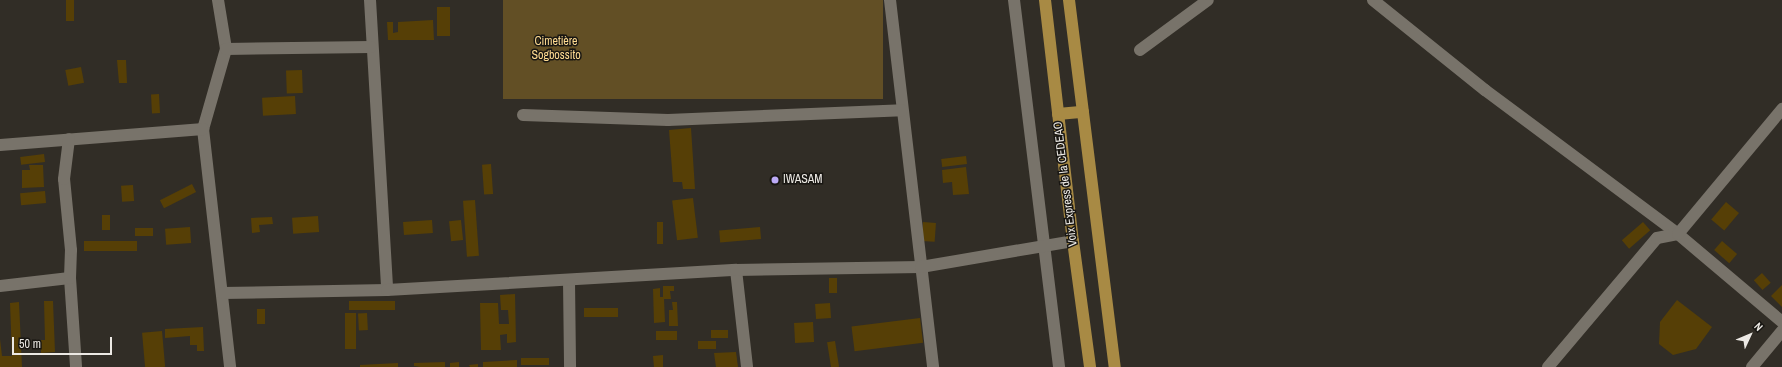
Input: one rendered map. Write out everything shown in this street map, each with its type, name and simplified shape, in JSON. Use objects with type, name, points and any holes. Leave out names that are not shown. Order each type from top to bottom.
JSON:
[{"type":"main road","name":"Voix Express de la CEDEAO","points":[[1045,0],[1072,241],[1090,367]]},
{"type":"main road","points":[[1069,0],[1115,367]]},
{"type":"main road","points":[[1058,114],[1083,112]]},
{"type":"street","points":[[218,0],[226,49],[203,130],[230,367]]},
{"type":"street","points":[[370,0],[371,47],[387,290]]},
{"type":"street","points":[[890,0],[933,367]]},
{"type":"street","points":[[1014,0],[1059,367]]},
{"type":"street","points":[[1140,50],[1208,0]]},
{"type":"street","points":[[1373,0],[1485,90],[1678,234],[1782,322]]},
{"type":"street","points":[[226,49],[371,47]]},
{"type":"street","points":[[1548,367],[1657,238],[1678,234],[1782,108]]},
{"type":"street","points":[[522,115],[668,120],[902,110]]},
{"type":"street","points":[[0,145],[203,130]]},
{"type":"street","points":[[68,139],[64,179],[71,250],[70,278],[76,367]]},
{"type":"street","points":[[222,293],[387,290],[569,281],[736,270],[921,267],[1072,241]]},
{"type":"street","points":[[736,270],[747,367]]},
{"type":"street","points":[[0,286],[70,278]]},
{"type":"street","points":[[569,281],[570,367]]},
{"type":"street","points":[[1752,367],[1782,331]]},
{"type":"green space","name":"Cimetière Sogbossito","points":[[503,0],[883,0],[883,99],[503,99]]},
{"type":"building","points":[[66,0],[74,0],[74,21],[66,21]]},
{"type":"building","points":[[437,7],[450,7],[450,36],[437,36]]},
{"type":"building","points":[[433,20],[434,40],[388,40],[387,22],[393,22],[393,33],[398,32],[398,22]]},
{"type":"building","points":[[117,60],[126,60],[127,83],[119,83]]},
{"type":"building","points":[[81,67],[84,83],[68,86],[65,70]]},
{"type":"building","points":[[302,70],[303,93],[287,94],[286,71]]},
{"type":"building","points":[[151,94],[159,94],[160,113],[152,113]]},
{"type":"building","points":[[295,96],[296,114],[263,116],[262,98]]},
{"type":"building","points":[[691,128],[695,189],[683,189],[682,182],[673,182],[669,130]]},
{"type":"building","points":[[44,154],[45,162],[21,165],[20,157]]},
{"type":"building","points":[[966,156],[967,164],[942,167],[941,159]]},
{"type":"building","points":[[491,164],[493,194],[484,195],[482,165]]},
{"type":"building","points":[[29,165],[43,165],[44,187],[22,188],[22,170],[30,170]]},
{"type":"building","points":[[966,167],[969,194],[953,195],[952,182],[943,183],[942,170]]},
{"type":"building","points":[[192,184],[196,192],[164,208],[160,200]]},
{"type":"building","points":[[133,185],[134,201],[122,202],[121,186]]},
{"type":"building","points":[[45,191],[46,203],[21,205],[20,193]]},
{"type":"building","points":[[693,198],[698,238],[677,240],[672,201]]},
{"type":"building","points":[[475,200],[479,256],[467,257],[463,201]]},
{"type":"building","points":[[1726,202],[1739,213],[1724,231],[1711,220]]},
{"type":"building","points":[[102,215],[110,215],[110,230],[102,230]]},
{"type":"building","points":[[318,216],[319,232],[293,234],[292,218]]},
{"type":"building","points":[[272,217],[273,224],[259,225],[260,232],[252,233],[251,218]]},
{"type":"building","points":[[432,220],[433,233],[404,235],[403,222]]},
{"type":"building","points":[[461,220],[463,240],[451,241],[449,221]]},
{"type":"building","points":[[657,222],[663,222],[663,244],[657,244]]},
{"type":"building","points":[[923,222],[936,223],[935,242],[922,241]]},
{"type":"building","points":[[1643,222],[1650,230],[1629,249],[1622,240]]},
{"type":"building","points":[[190,227],[191,243],[166,245],[165,229]]},
{"type":"building","points":[[760,227],[761,239],[720,243],[719,231]]},
{"type":"building","points":[[135,228],[153,228],[153,236],[135,236]]},
{"type":"building","points":[[84,241],[137,241],[137,251],[84,251]]},
{"type":"building","points":[[1722,241],[1737,254],[1729,263],[1714,250]]},
{"type":"building","points":[[1762,273],[1771,283],[1763,290],[1754,280]]},
{"type":"building","points":[[829,278],[837,278],[837,293],[829,293]]},
{"type":"building","points":[[1782,285],[1782,307],[1771,296]]},
{"type":"building","points":[[663,286],[674,286],[674,291],[670,291],[671,299],[664,299],[665,322],[654,323],[653,289],[660,288],[660,297],[663,297]]},
{"type":"building","points":[[515,294],[516,342],[507,343],[507,334],[500,335],[501,350],[481,350],[480,303],[498,303],[499,324],[509,324],[508,310],[501,310],[500,295]]},
{"type":"building","points":[[1677,300],[1712,327],[1696,349],[1673,355],[1659,344],[1660,322]]},
{"type":"building","points":[[44,301],[53,301],[55,352],[41,353],[41,340],[45,340]]},
{"type":"building","points":[[349,301],[395,301],[395,310],[349,310]]},
{"type":"building","points":[[19,302],[22,367],[0,367],[0,339],[2,356],[12,356],[10,303]]},
{"type":"building","points":[[672,302],[677,302],[678,326],[669,326],[669,310],[673,310]]},
{"type":"building","points":[[830,303],[831,318],[816,319],[815,304]]},
{"type":"building","points":[[584,308],[618,308],[618,317],[584,317]]},
{"type":"building","points":[[257,309],[265,309],[265,324],[257,324]]},
{"type":"building","points":[[345,313],[356,313],[356,349],[345,349]]},
{"type":"building","points":[[358,313],[367,313],[368,330],[359,330]]},
{"type":"building","points":[[920,318],[923,343],[855,351],[852,326]]},
{"type":"building","points":[[813,322],[814,342],[795,343],[794,323]]},
{"type":"building","points":[[203,327],[204,351],[197,351],[197,345],[190,345],[190,336],[165,338],[165,329]]},
{"type":"building","points":[[711,330],[728,330],[728,338],[711,338]]},
{"type":"building","points":[[162,331],[165,367],[145,367],[142,333]]},
{"type":"building","points":[[656,331],[677,331],[677,340],[656,340]]},
{"type":"building","points":[[698,341],[716,341],[716,349],[698,349]]},
{"type":"building","points":[[835,341],[839,367],[831,367],[827,342]]},
{"type":"building","points":[[736,352],[738,367],[716,367],[714,353]]},
{"type":"building","points":[[663,355],[663,367],[654,367],[653,356]]},
{"type":"building","points":[[521,358],[549,358],[549,365],[521,365]]},
{"type":"building","points":[[517,360],[517,367],[483,367],[483,362]]},
{"type":"building","points":[[445,362],[445,367],[414,366],[414,363]]},
{"type":"building","points":[[459,362],[459,367],[450,367],[450,363]]},
{"type":"building","points":[[398,363],[398,367],[360,367],[360,365]]},
{"type":"building","points":[[478,364],[478,367],[470,367],[469,365]]},
{"type":"place","name":"IWASAM","points":[[775,180]]}]
